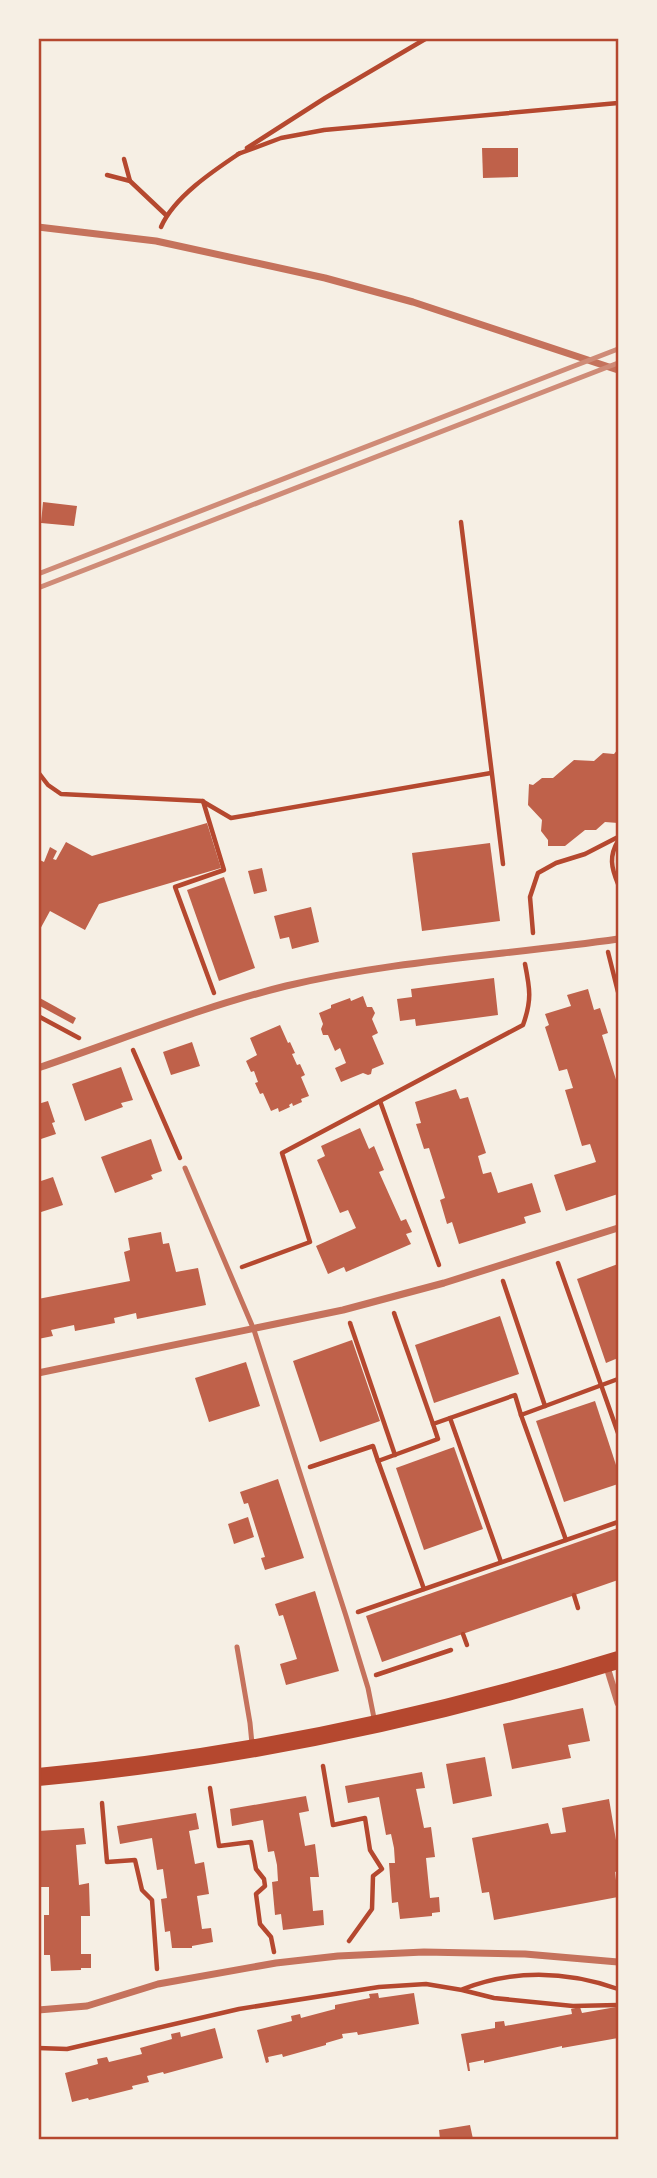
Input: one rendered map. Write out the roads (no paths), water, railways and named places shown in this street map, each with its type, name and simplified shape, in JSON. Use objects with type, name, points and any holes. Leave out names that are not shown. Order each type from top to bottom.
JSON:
[{"type":"main road","points":[[38,1777],[130,1768],[252,1750],[376,1726],[612,1662]]},
{"type":"street","points":[[38,227],[156,241],[325,278],[400,299],[618,370]]},
{"type":"street","points":[[38,1069],[220,1004],[288,986],[363,971],[618,939]]},
{"type":"street","points":[[38,1373],[343,1310],[444,1283],[618,1228]]},
{"type":"street","points":[[612,1662],[618,1703]]},
{"type":"street","points":[[38,2010],[87,2006],[158,1984],[338,1955],[424,1952],[512,1954],[618,1962]]},
{"type":"lane","points":[[185,1168],[254,1330],[346,1616],[376,1726]]},
{"type":"lane","points":[[237,1647],[252,1750]]},
{"type":"railway","points":[[38,574],[618,349]]},
{"type":"railway","points":[[38,588],[618,363]]}]
